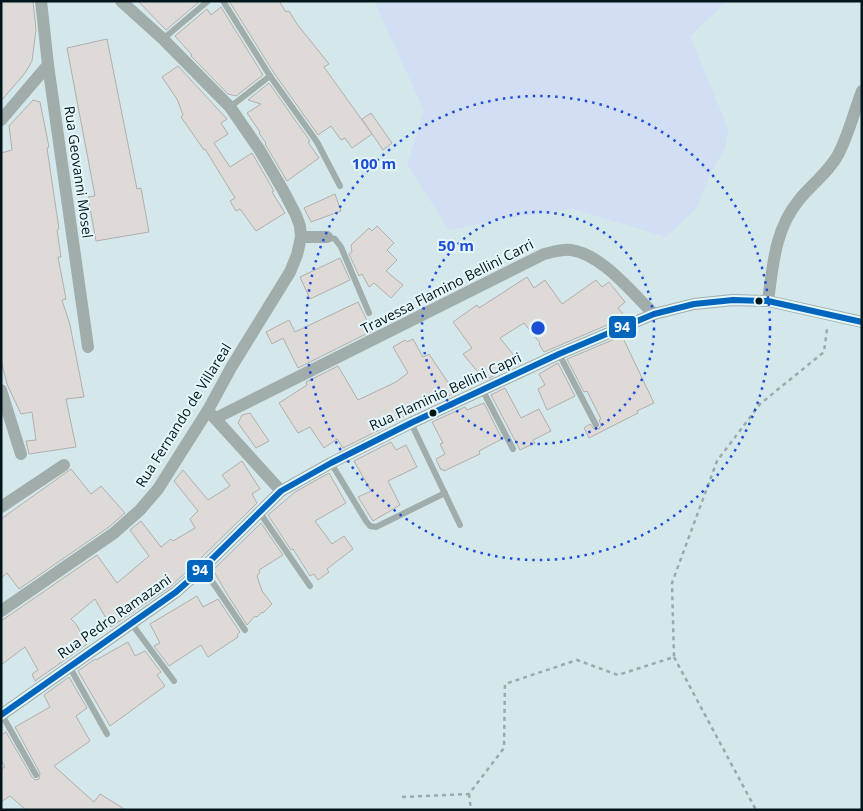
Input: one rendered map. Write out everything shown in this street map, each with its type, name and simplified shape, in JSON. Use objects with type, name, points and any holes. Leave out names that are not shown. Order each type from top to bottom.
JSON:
[{"type":"street","name":"Rua Geovanni Mosel","points":[[41,1],[48,65],[88,347]]},
{"type":"street","points":[[121,1],[163,39],[230,107],[283,190],[296,215],[301,237],[327,237]]},
{"type":"street","points":[[1,120],[48,65]]},
{"type":"street","points":[[768,301],[775,249],[786,218],[838,155],[846,139],[862,91]]},
{"type":"street","name":"Rua Fernando de Villareal","points":[[1,611],[114,533],[140,510],[158,489],[212,414],[232,366],[290,272],[297,255],[301,237]]},
{"type":"street","name":"Travessa Flamino Bellini Carri","points":[[212,414],[544,254],[556,250],[572,250],[602,264],[654,314]]},
{"type":"street","points":[[654,314],[694,304],[733,300],[768,301],[862,322]]},
{"type":"street","name":"Rua Flaminio Bellini Capri","points":[[281,491],[331,462],[482,389],[654,314]]},
{"type":"street","points":[[1,390],[21,454]]},
{"type":"street","points":[[212,414],[281,491]]},
{"type":"street","points":[[1,507],[64,465]]},
{"type":"street","name":"Rua Pedro Ramazani","points":[[2,715],[176,592],[281,491]]},
{"type":"lane","points":[[163,39],[208,1]]},
{"type":"lane","points":[[223,1],[270,76],[317,142],[340,186]]},
{"type":"lane","points":[[230,107],[270,76]]},
{"type":"lane","points":[[327,237],[335,239],[342,247],[369,313]]},
{"type":"lane","points":[[559,354],[596,425]]},
{"type":"lane","points":[[482,389],[513,449]]},
{"type":"lane","points":[[411,423],[460,525]]},
{"type":"lane","points":[[331,462],[370,526],[376,527],[445,493]]},
{"type":"lane","points":[[260,512],[310,586]]},
{"type":"lane","points":[[203,568],[245,630]]},
{"type":"lane","points":[[131,623],[174,681]]},
{"type":"lane","points":[[69,666],[107,734]]},
{"type":"lane","points":[[2,715],[36,775]]},
{"type":"path","points":[[756,810],[674,657],[672,583],[717,461],[760,404],[824,352],[829,315]]},
{"type":"path","points":[[471,810],[469,794],[504,748],[505,684],[577,660],[618,675],[674,657]]},
{"type":"path","points":[[402,797],[469,794]]},
{"type":"shaded area","points":[[374,1],[727,1],[690,36],[728,128],[726,146],[710,175],[696,209],[666,237],[573,209],[507,218],[449,230],[407,164],[424,111]]},
{"type":"building","points":[[1,1],[33,1],[36,30],[32,61],[25,73],[1,101]]},
{"type":"building","points":[[138,1],[200,1],[166,30]]},
{"type":"building","points":[[229,1],[279,1],[286,12],[289,11],[329,64],[324,67],[372,134],[352,148],[345,138],[341,140],[331,126],[318,135],[274,73]]},
{"type":"building","points":[[221,7],[263,75],[236,96],[228,94],[191,56],[175,36],[207,9],[211,15]]},
{"type":"building","points":[[107,39],[137,189],[141,188],[149,232],[96,241],[88,197],[95,196],[67,48]]},
{"type":"building","points":[[178,66],[227,119],[221,123],[228,134],[214,143],[230,167],[252,153],[285,213],[256,231],[240,209],[236,211],[230,201],[235,198],[205,149],[181,117],[183,115],[177,99],[162,77]]},
{"type":"building","points":[[269,83],[310,141],[308,142],[319,158],[287,181],[260,132],[247,113],[261,104],[248,100]]},
{"type":"building","points":[[33,100],[40,102],[49,147],[47,148],[59,229],[57,230],[61,257],[58,257],[66,299],[62,300],[70,325],[84,397],[66,399],[76,447],[29,454],[26,441],[36,440],[32,412],[21,414],[7,384],[1,360],[1,153],[12,150],[9,126]]},
{"type":"building","points":[[371,113],[392,143],[383,150],[362,119]]},
{"type":"building","points":[[335,194],[341,211],[311,222],[304,208]]},
{"type":"building","points":[[377,226],[394,243],[387,250],[397,260],[386,271],[403,285],[391,298],[374,283],[369,287],[362,274],[359,276],[349,254],[352,252],[351,245],[369,228],[372,231]]},
{"type":"building","points":[[340,258],[350,280],[310,299],[300,277]]},
{"type":"building","points":[[527,277],[534,288],[545,280],[562,304],[596,280],[602,287],[609,282],[625,302],[618,308],[623,314],[613,319],[614,322],[544,352],[540,343],[524,323],[500,338],[520,363],[481,382],[479,379],[482,377],[463,354],[472,348],[453,322],[477,305],[479,308]]},
{"type":"building","points":[[358,302],[372,331],[298,368],[283,338],[272,344],[266,332],[289,320],[295,332]]},
{"type":"building","points":[[622,336],[654,403],[589,438],[584,428],[590,424],[594,429],[599,429],[601,425],[599,420],[601,419],[587,391],[584,392],[567,359]]},
{"type":"building","points":[[413,339],[423,357],[429,354],[455,393],[382,426],[383,428],[343,448],[337,439],[324,448],[310,427],[298,433],[279,403],[307,385],[306,382],[338,366],[358,400],[396,382],[408,373],[393,347],[405,340],[407,342]]},
{"type":"building","points":[[558,363],[575,396],[547,410],[538,389],[545,385],[539,374]]},
{"type":"building","points":[[505,388],[521,418],[539,409],[551,431],[533,440],[535,443],[520,450],[491,395]]},
{"type":"building","points":[[484,403],[502,439],[479,451],[480,454],[444,471],[443,469],[441,470],[436,459],[445,454],[440,444],[443,443],[432,422],[465,407],[467,410]]},
{"type":"building","points":[[250,413],[269,441],[256,448],[238,423],[242,415]]},
{"type":"building","points":[[391,442],[396,450],[406,445],[417,467],[388,481],[400,505],[373,521],[358,497],[371,491],[354,461]]},
{"type":"building","points":[[242,461],[260,489],[252,494],[257,503],[171,586],[111,627],[95,599],[71,619],[76,624],[87,644],[35,681],[32,674],[38,670],[25,647],[1,665],[1,621],[97,555],[117,583],[149,556],[130,530],[141,521],[161,547],[171,539],[173,541],[195,528],[190,519],[198,511],[174,481],[183,470],[208,500],[230,486],[222,475]]},
{"type":"building","points":[[71,469],[91,494],[101,486],[125,513],[109,527],[19,589],[7,573],[1,578],[1,519]]},
{"type":"building","points":[[329,473],[346,503],[315,521],[332,544],[344,536],[353,549],[327,569],[329,572],[318,580],[314,574],[310,576],[268,515],[295,492]]},
{"type":"building","points":[[261,523],[283,555],[259,570],[260,572],[257,576],[262,591],[272,604],[263,613],[257,617],[255,616],[247,625],[213,570]]},
{"type":"building","points":[[197,596],[203,607],[218,599],[240,632],[237,635],[238,637],[208,657],[201,645],[169,666],[154,646],[160,643],[150,624]]},
{"type":"building","points":[[128,642],[135,656],[145,651],[161,672],[157,675],[165,686],[110,726],[78,671],[95,659]]},
{"type":"building","points":[[69,677],[87,708],[76,716],[90,741],[54,766],[94,802],[100,794],[126,810],[26,810],[10,796],[1,802],[1,769],[5,767],[1,760],[1,735],[6,732],[32,777],[35,780],[39,779],[40,773],[15,727],[50,707],[44,695]]},
{"type":"transit line","name":"94","points":[[1,715],[176,592],[281,491],[331,463],[411,423],[559,354],[654,314],[694,304],[733,300],[768,301],[862,322]]}]
